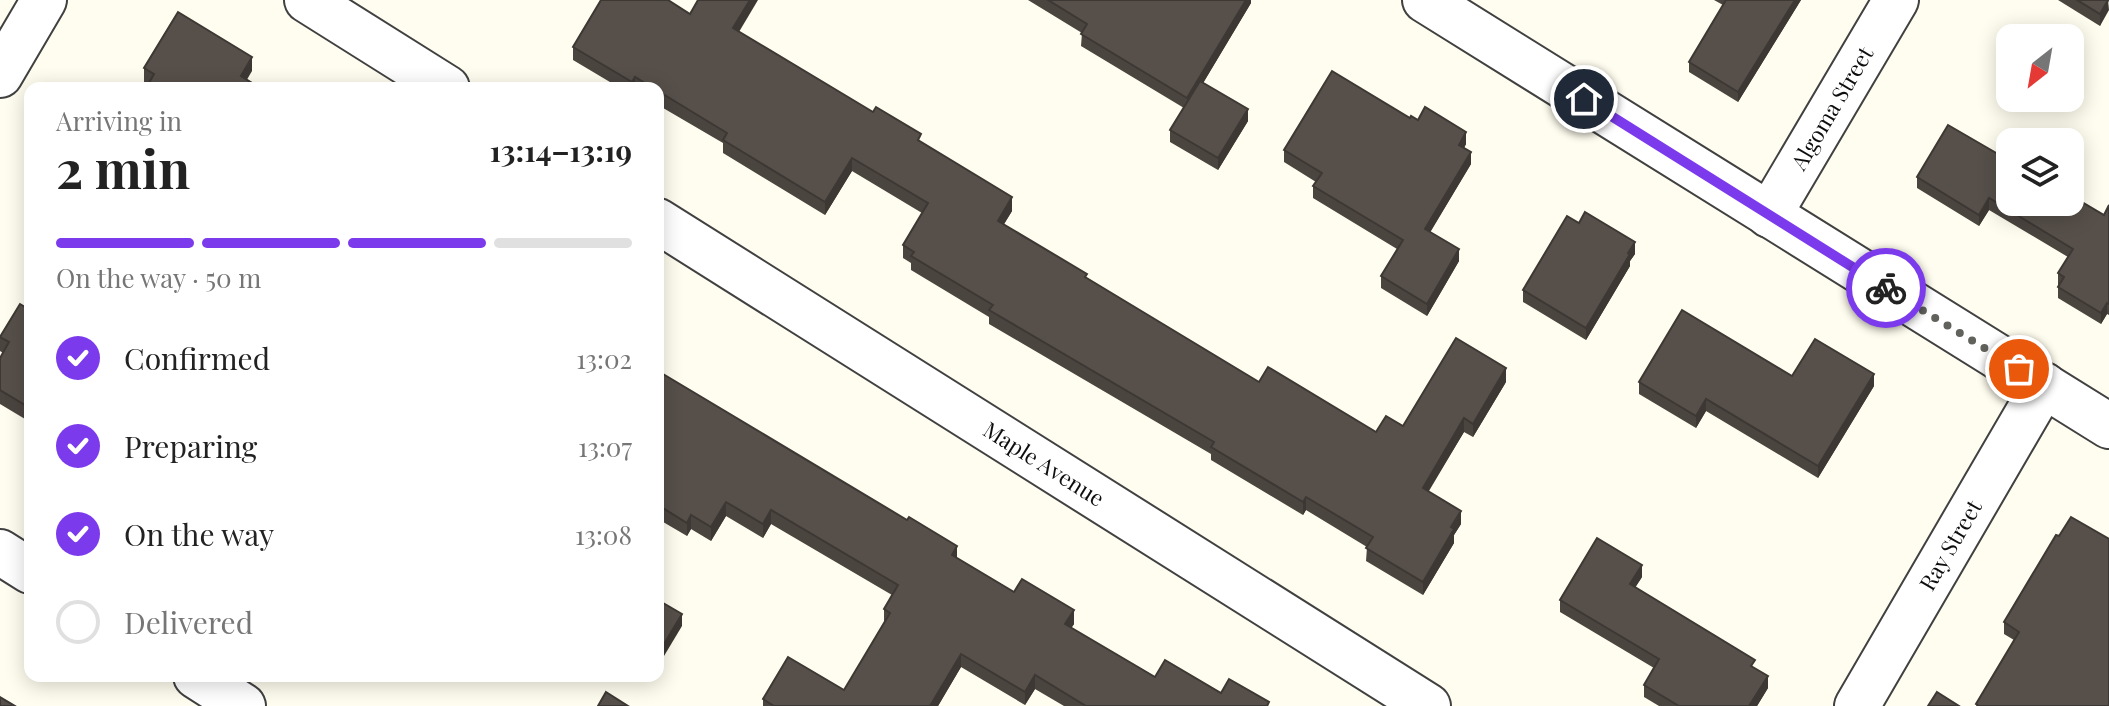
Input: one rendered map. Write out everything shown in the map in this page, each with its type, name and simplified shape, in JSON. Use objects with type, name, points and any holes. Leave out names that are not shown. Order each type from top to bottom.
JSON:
[{"type":"street","points":[[0,75],[44,0]]},
{"type":"street","points":[[307,0],[437,82]]},
{"type":"street","points":[[1425,0],[2109,426]]},
{"type":"street","name":"Algoma Street","points":[[1769,215],[1896,0]]},
{"type":"street","name":"Maple Avenue","points":[[664,225],[1428,706]]},
{"type":"street","name":"Ray Street","points":[[1857,706],[2044,385]]},
{"type":"street","points":[[0,552],[24,567]]},
{"type":"street","points":[[205,682],[243,706]]},
{"type":"building","points":[[601,0],[668,0],[690,14],[698,0],[750,0],[733,28],[873,112],[876,107],[921,134],[918,140],[1012,197],[998,221],[1259,382],[1268,367],[1376,432],[1386,416],[1403,426],[1456,338],[1506,368],[1473,424],[1464,418],[1423,488],[1461,511],[1423,582],[1366,548],[1373,537],[1306,497],[1303,502],[1211,447],[1214,442],[989,310],[993,305],[911,256],[914,252],[903,245],[928,203],[852,158],[825,202],[723,140],[727,133],[664,95],[664,82],[643,82],[635,77],[632,82],[573,47]]},
{"type":"building","points":[[1048,0],[1246,0],[1187,98],[1081,34],[1087,24]]},
{"type":"building","points":[[1726,0],[1795,0],[1738,92],[1689,62]]},
{"type":"building","points":[[2077,0],[2108,0],[2100,14]]},
{"type":"building","points":[[178,12],[252,57],[241,76],[250,82],[149,82],[154,74],[144,68]]},
{"type":"building","points":[[1332,71],[1410,118],[1418,120],[1425,107],[1466,132],[1459,145],[1471,152],[1425,229],[1459,249],[1427,304],[1381,276],[1403,240],[1313,186],[1322,173],[1284,150]]},
{"type":"building","points":[[1200,81],[1248,109],[1218,158],[1170,130]]},
{"type":"building","points":[[1948,125],[1996,153],[1996,202],[1989,198],[1979,215],[1917,177]]},
{"type":"building","points":[[2084,203],[2104,215],[2109,205],[2109,304],[2101,313],[2058,287],[2064,277],[2058,273],[2073,249],[2019,216],[2084,216]]},
{"type":"building","points":[[1585,212],[1635,242],[1586,328],[1523,290],[1567,216],[1579,223]]},
{"type":"building","points":[[20,304],[24,306],[24,404],[0,390],[0,358],[9,342],[0,337]]},
{"type":"building","points":[[1682,310],[1792,376],[1815,339],[1874,374],[1818,466],[1706,399],[1696,416],[1639,382]]},
{"type":"building","points":[[664,375],[907,520],[909,517],[957,546],[952,555],[1014,592],[1022,579],[1074,610],[1065,624],[1155,677],[1165,660],[1221,693],[1229,679],[1269,702],[1267,706],[1086,706],[1035,675],[1025,692],[961,654],[930,706],[774,706],[763,699],[788,657],[844,690],[890,613],[884,609],[898,585],[771,510],[763,524],[726,502],[711,527],[691,515],[687,523],[664,509]]},
{"type":"building","points":[[2071,517],[2109,539],[2109,706],[1979,706],[1976,704],[2019,632],[2004,622],[2056,535],[2059,536]]},
{"type":"building","points":[[1597,538],[1642,565],[1630,584],[1755,660],[1751,666],[1768,676],[1749,706],[1679,706],[1644,685],[1659,659],[1560,600]]},
{"type":"building","points":[[664,604],[682,614],[664,644]]},
{"type":"building","points":[[606,692],[628,706],[598,706]]},
{"type":"building","points":[[1937,692],[1959,706],[1928,706]]},
{"type":"building","points":[[0,697],[15,706],[0,706]]},
{"type":"way so far","points":[[1886,288],[2019,369]]},
{"type":"route","points":[[1584,99],[1886,288]]}]
